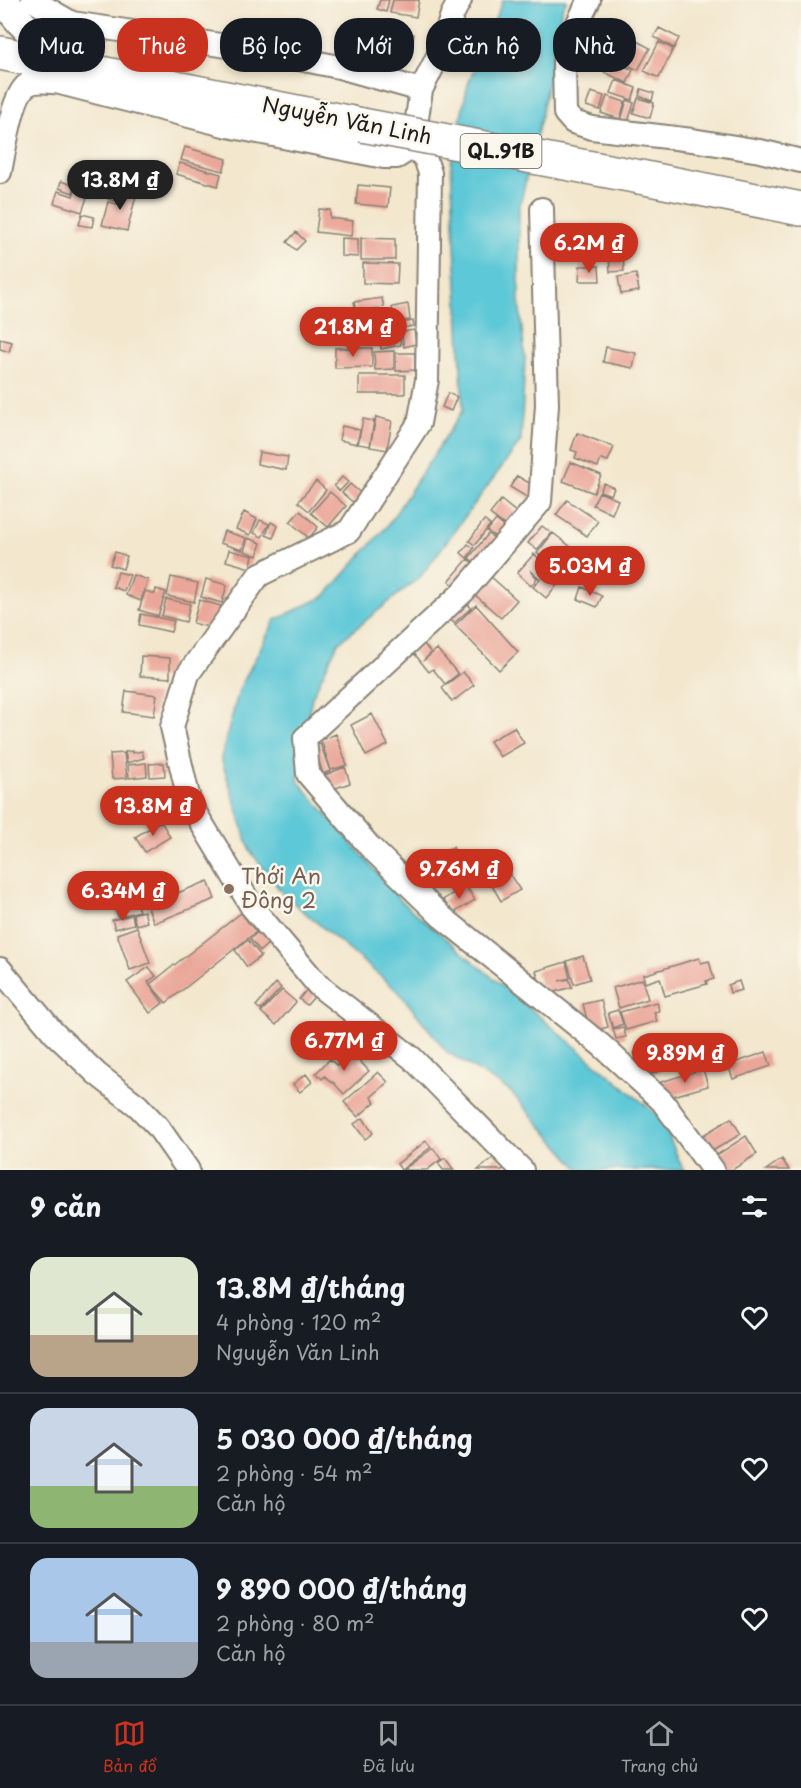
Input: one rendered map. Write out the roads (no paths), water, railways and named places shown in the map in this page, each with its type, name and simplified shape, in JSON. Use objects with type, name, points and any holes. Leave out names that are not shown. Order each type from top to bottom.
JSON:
[{"type":"highway","name":"Nguyễn Văn Linh","points":[[0,53],[112,81],[362,125],[801,209]]},
{"type":"main road","points":[[4,0],[28,31],[56,53],[112,81]]},
{"type":"street","points":[[32,0],[72,23],[254,50],[339,67],[421,90]]},
{"type":"street","points":[[413,147],[421,90],[434,67],[452,15],[460,0]]},
{"type":"street","points":[[589,0],[574,31],[564,63],[565,113],[573,122],[592,128],[654,134],[759,151],[801,161]]},
{"type":"street","points":[[0,172],[17,100],[24,87],[43,82],[112,81],[228,126],[384,157],[397,157],[413,147]]},
{"type":"street","points":[[413,147],[425,158],[430,173],[427,380],[419,423],[349,531],[259,575],[188,674],[172,727],[190,804],[252,907],[318,985],[412,1058],[519,1169]]},
{"type":"street","points":[[542,210],[547,405],[540,502],[463,592],[305,738],[308,774],[369,846],[442,917],[601,1046],[662,1101],[713,1170]]},
{"type":"street","points":[[0,969],[54,1033],[97,1074],[138,1106],[158,1126],[188,1170]]},
{"type":"water","points":[[503,0],[567,0],[560,18],[553,18],[553,55],[519,209],[519,299],[525,359],[521,441],[421,576],[338,643],[312,697],[298,781],[403,903],[661,1118],[685,1170],[580,1170],[510,1091],[447,1052],[399,992],[283,894],[250,851],[221,758],[239,690],[275,620],[325,596],[388,525],[463,410],[451,163],[468,84],[473,72],[541,72],[541,18],[496,18]]},
{"type":"place","name":"Thới An Đông 2","points":[[229,889]]}]
